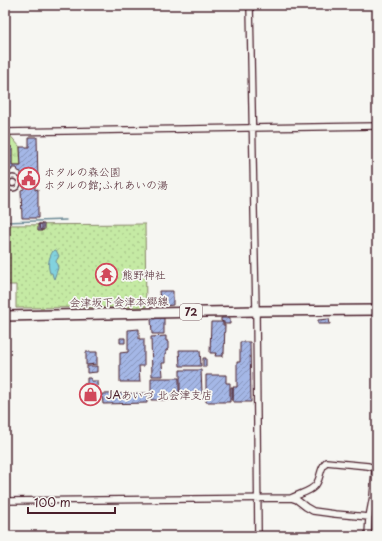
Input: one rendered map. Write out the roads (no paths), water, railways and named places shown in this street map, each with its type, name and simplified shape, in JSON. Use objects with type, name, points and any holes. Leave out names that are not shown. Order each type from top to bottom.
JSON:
[{"type":"main road","name":"会津坂下会津本郷線","points":[[5,316],[377,310]]},
{"type":"street","points":[[250,5],[256,311],[258,536]]},
{"type":"street","points":[[5,132],[377,126]]},
{"type":"street","points":[[291,498],[314,487],[317,483],[322,466],[326,462],[368,466],[374,468],[375,496],[369,517],[368,536]]},
{"type":"street","points":[[5,501],[291,498],[297,500],[313,511],[369,517]]},
{"type":"water","points":[[56,250],[59,256],[56,261],[58,268],[54,279],[49,270],[49,264],[53,251]]},
{"type":"waterway","points":[[5,222],[66,220]]},
{"type":"place","name":"ホタルの森公園 ホタルの館;ふれあいの湯","points":[[29,178]]},
{"type":"place","name":"熊野神社","points":[[107,275]]},
{"type":"place","name":"JAあいづ 北会津支店","points":[[91,395]]}]
